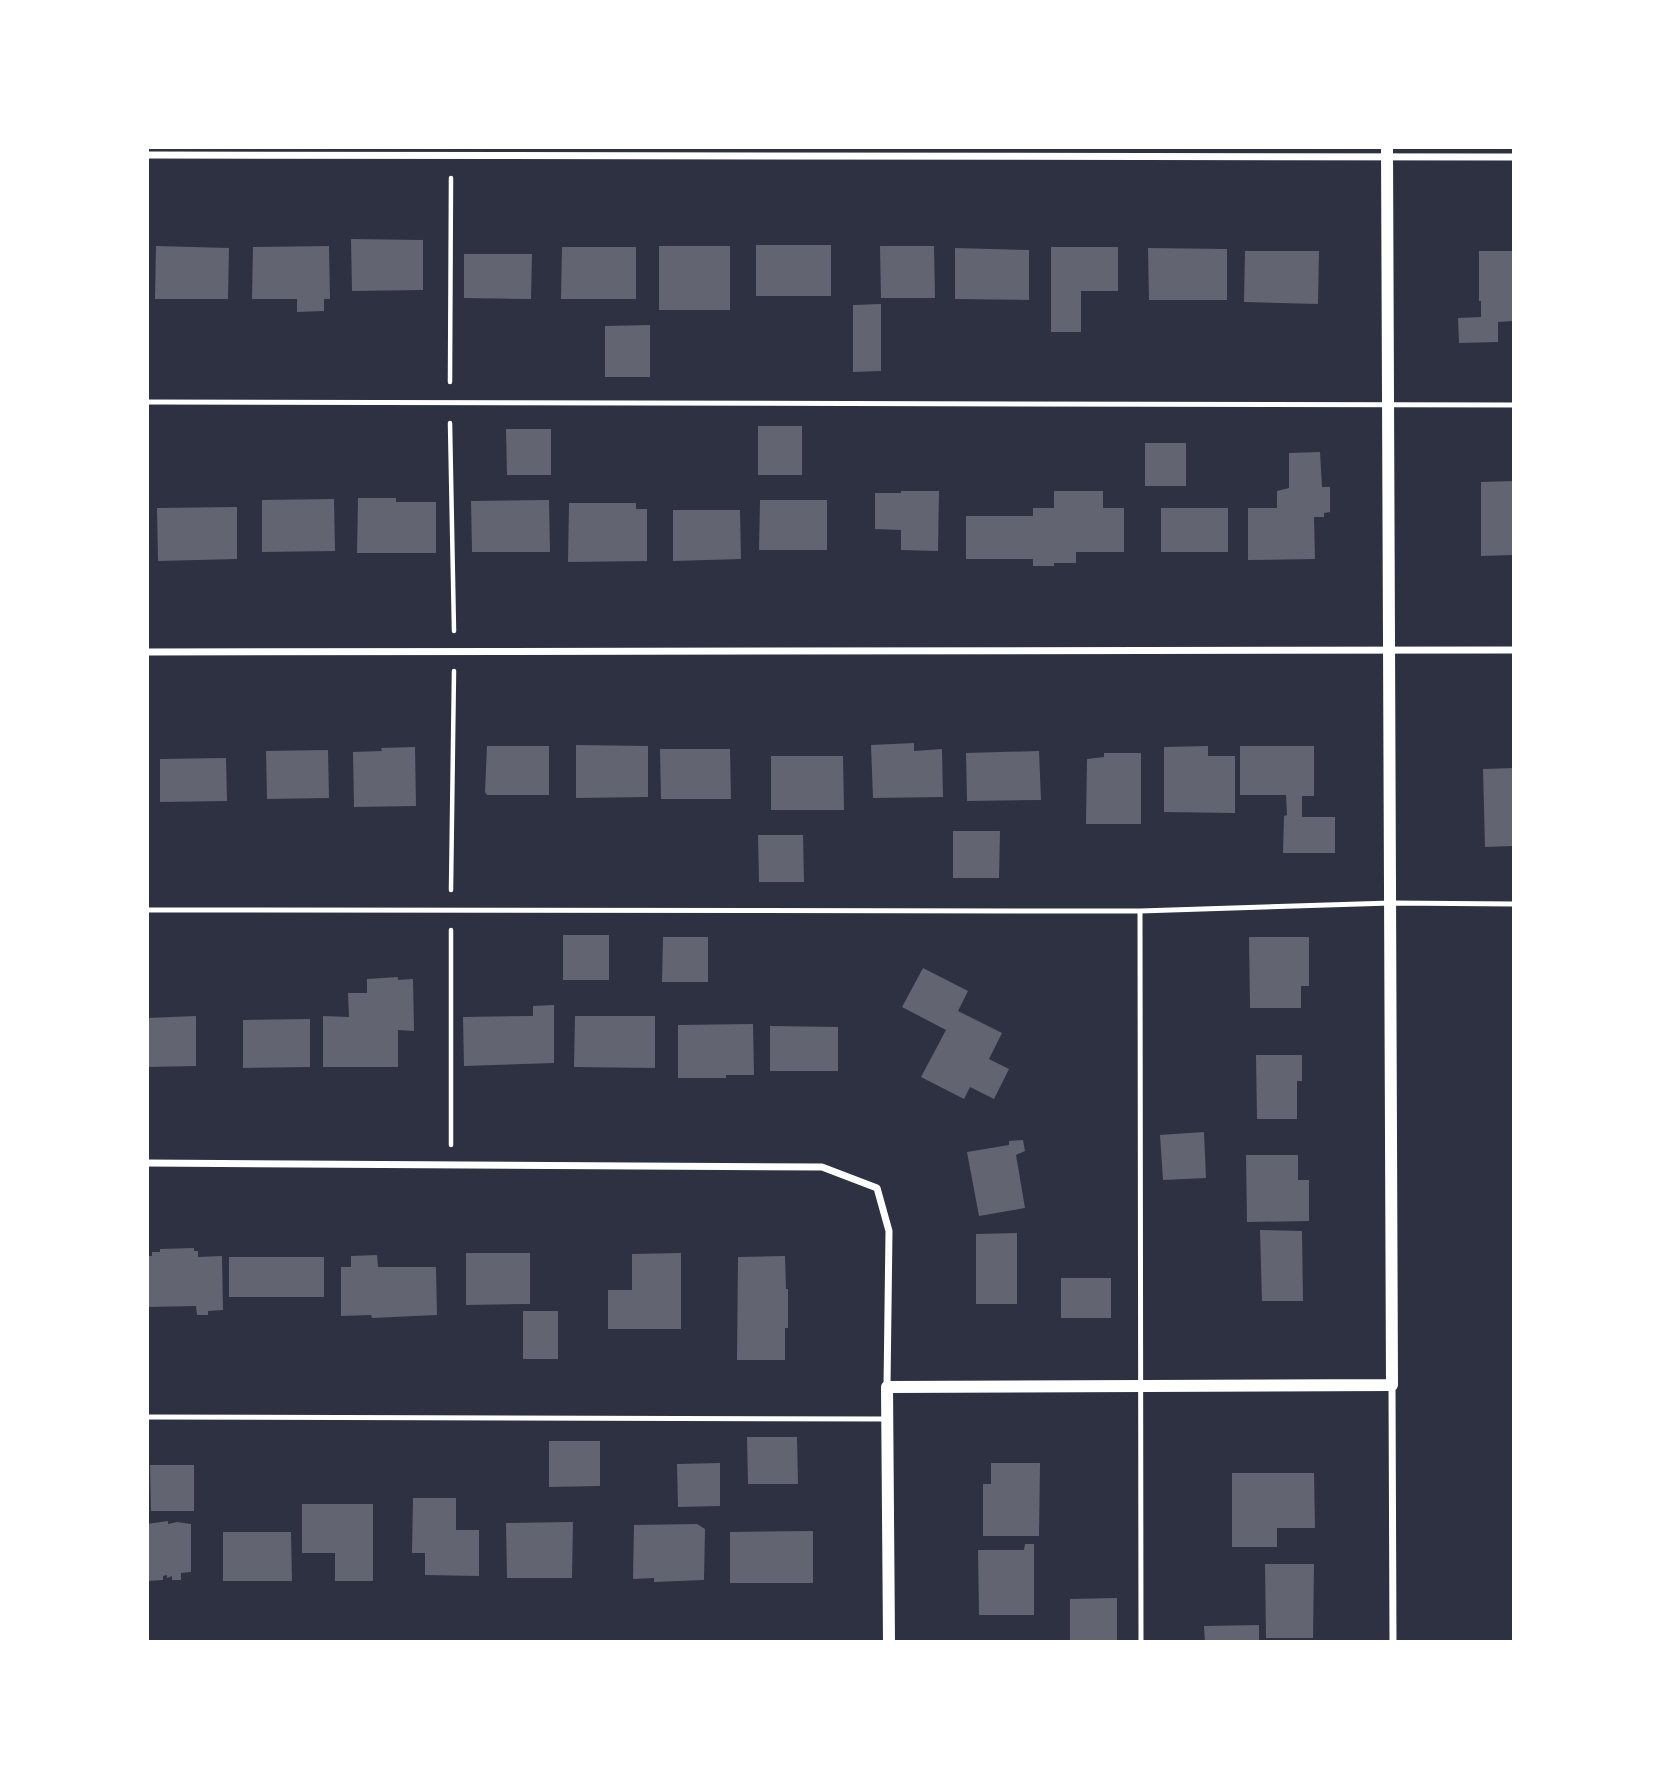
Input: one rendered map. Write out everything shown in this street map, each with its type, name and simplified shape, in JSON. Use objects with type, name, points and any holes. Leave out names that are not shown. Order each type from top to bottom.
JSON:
[{"type":"street","points":[[147,155],[1387,152],[1514,157]]},
{"type":"street","points":[[1387,152],[1392,1642]]},
{"type":"street","points":[[147,652],[1514,650]]},
{"type":"street","points":[[147,1163],[822,1167],[877,1188],[889,1231],[887,1387],[890,1642]]},
{"type":"street","points":[[887,1387],[1392,1385]]},
{"type":"lane","points":[[147,402],[1514,405]]},
{"type":"lane","points":[[147,910],[1140,911],[1391,903],[1514,904]]},
{"type":"lane","points":[[1140,911],[1141,1642]]},
{"type":"lane","points":[[147,1417],[888,1419]]},
{"type":"building","points":[[351,239],[423,240],[423,290],[352,291]]},
{"type":"building","points":[[756,245],[831,245],[831,296],[756,296]]},
{"type":"building","points":[[156,246],[229,248],[228,299],[155,299]]},
{"type":"building","points":[[329,246],[330,299],[324,299],[324,311],[297,312],[297,299],[252,299],[253,247]]},
{"type":"building","points":[[659,246],[730,246],[730,310],[659,310]]},
{"type":"building","points":[[880,246],[934,246],[935,298],[881,298]]},
{"type":"building","points":[[562,247],[636,247],[636,299],[561,299]]},
{"type":"building","points":[[1051,247],[1118,247],[1118,291],[1081,291],[1081,332],[1051,332]]},
{"type":"building","points":[[955,248],[1029,250],[1029,300],[955,299]]},
{"type":"building","points":[[1148,248],[1227,249],[1227,300],[1149,300]]},
{"type":"building","points":[[1245,251],[1319,251],[1318,304],[1244,302]]},
{"type":"building","points":[[1479,251],[1514,251],[1514,321],[1498,322],[1498,342],[1459,343],[1458,318],[1481,317]]},
{"type":"building","points":[[464,254],[532,254],[531,299],[464,298]]},
{"type":"building","points":[[881,304],[881,371],[853,372],[853,305]]},
{"type":"building","points":[[650,325],[650,377],[605,377],[605,326]]},
{"type":"building","points":[[758,426],[802,426],[802,475],[758,475]]},
{"type":"building","points":[[506,429],[551,429],[551,475],[507,475]]},
{"type":"building","points":[[1145,443],[1186,443],[1186,486],[1145,486]]},
{"type":"building","points":[[1320,452],[1322,487],[1330,487],[1330,512],[1324,513],[1324,517],[1314,517],[1315,559],[1248,560],[1248,508],[1277,508],[1277,491],[1289,488],[1289,453]]},
{"type":"building","points":[[1514,481],[1514,555],[1481,556],[1481,482]]},
{"type":"building","points":[[939,491],[938,551],[901,550],[901,530],[875,529],[875,493]]},
{"type":"building","points":[[1054,491],[1103,491],[1103,508],[1124,508],[1124,552],[1076,552],[1076,563],[1054,563],[1054,566],[1033,566],[1033,559],[966,559],[966,516],[1033,516],[1033,508],[1054,508]]},
{"type":"building","points":[[358,498],[436,502],[436,553],[357,553]]},
{"type":"building","points":[[334,499],[335,551],[262,552],[262,500]]},
{"type":"building","points":[[549,500],[550,552],[472,552],[471,501]]},
{"type":"building","points":[[760,500],[827,500],[827,550],[759,550]]},
{"type":"building","points":[[569,503],[636,503],[636,509],[647,509],[647,561],[568,562]]},
{"type":"building","points":[[237,507],[237,559],[158,561],[157,508]]},
{"type":"building","points":[[1161,508],[1228,508],[1228,552],[1161,552]]},
{"type":"building","points":[[673,510],[740,510],[741,559],[673,561]]},
{"type":"building","points":[[914,743],[914,751],[942,749],[943,797],[873,798],[871,745]]},
{"type":"building","points":[[576,745],[648,746],[648,797],[576,798]]},
{"type":"building","points":[[487,746],[549,746],[549,795],[487,795]]},
{"type":"building","points":[[1208,746],[1208,756],[1235,756],[1235,813],[1164,812],[1164,747]]},
{"type":"building","points":[[1240,746],[1314,746],[1314,796],[1302,796],[1302,817],[1335,817],[1335,853],[1283,853],[1286,795],[1240,795]]},
{"type":"building","points":[[415,747],[416,806],[354,807],[353,752]]},
{"type":"building","points":[[660,749],[730,749],[731,799],[661,799]]},
{"type":"building","points":[[328,750],[329,798],[267,799],[266,751]]},
{"type":"building","points":[[1039,751],[1041,800],[967,801],[966,753]]},
{"type":"building","points":[[1104,753],[1141,753],[1141,824],[1086,824],[1087,759],[1104,757]]},
{"type":"building","points":[[771,756],[843,756],[844,810],[771,810]]},
{"type":"building","points":[[226,758],[227,801],[160,802],[160,759]]},
{"type":"building","points":[[1514,768],[1514,846],[1485,847],[1483,769]]},
{"type":"building","points":[[953,831],[1000,831],[999,878],[953,878]]},
{"type":"building","points":[[758,835],[803,835],[804,882],[759,882]]},
{"type":"building","points":[[563,935],[609,935],[609,980],[563,980]]},
{"type":"building","points":[[663,937],[708,937],[708,982],[662,982]]},
{"type":"building","points":[[1249,937],[1309,937],[1309,986],[1301,986],[1301,1008],[1250,1008]]},
{"type":"building","points":[[923,968],[968,991],[958,1011],[1002,1033],[989,1059],[1009,1069],[994,1099],[970,1087],[964,1099],[921,1077],[946,1030],[902,1007]]},
{"type":"building","points":[[398,977],[398,980],[413,979],[414,1031],[398,1030],[398,1067],[323,1067],[323,1016],[349,1017],[348,993],[367,993],[367,979]]},
{"type":"building","points":[[554,1005],[554,1063],[464,1066],[463,1017],[533,1016],[533,1006]]},
{"type":"building","points":[[196,1016],[196,1066],[147,1067],[147,1018]]},
{"type":"building","points":[[575,1016],[655,1016],[655,1068],[574,1067]]},
{"type":"building","points":[[310,1019],[310,1067],[243,1068],[243,1020]]},
{"type":"building","points":[[753,1024],[754,1075],[678,1078],[678,1025]]},
{"type":"building","points":[[770,1026],[838,1027],[838,1071],[770,1071]]},
{"type":"building","points":[[1256,1055],[1302,1055],[1302,1081],[1297,1081],[1297,1119],[1257,1119]]},
{"type":"building","points":[[1204,1132],[1206,1178],[1163,1180],[1160,1135]]},
{"type":"building","points":[[1023,1140],[1025,1151],[1016,1155],[1025,1208],[979,1216],[967,1152]]},
{"type":"building","points":[[1246,1155],[1298,1155],[1298,1180],[1309,1180],[1309,1221],[1247,1222]]},
{"type":"building","points":[[1260,1230],[1302,1231],[1303,1301],[1262,1301]]},
{"type":"building","points":[[1017,1233],[1017,1304],[976,1304],[976,1234]]},
{"type":"building","points":[[194,1248],[194,1251],[198,1251],[198,1257],[222,1256],[223,1310],[197,1315],[196,1306],[147,1307],[147,1256],[152,1256],[152,1252],[160,1252],[160,1249]]},
{"type":"building","points":[[466,1253],[530,1253],[530,1304],[466,1305]]},
{"type":"building","points":[[681,1253],[681,1329],[608,1329],[608,1290],[632,1290],[632,1254]]},
{"type":"building","points":[[377,1255],[378,1267],[436,1267],[437,1315],[372,1318],[371,1315],[341,1316],[341,1267],[351,1267],[351,1256]]},
{"type":"building","points":[[785,1256],[788,1328],[785,1328],[785,1360],[737,1360],[738,1257]]},
{"type":"building","points":[[229,1257],[324,1257],[324,1297],[229,1297]]},
{"type":"building","points":[[1061,1278],[1111,1278],[1111,1318],[1061,1318]]},
{"type":"building","points":[[523,1311],[558,1311],[558,1359],[523,1359]]},
{"type":"building","points":[[747,1437],[797,1437],[798,1484],[748,1484]]},
{"type":"building","points":[[549,1441],[600,1441],[600,1486],[549,1487]]},
{"type":"building","points":[[720,1463],[720,1506],[678,1507],[677,1464]]},
{"type":"building","points":[[991,1463],[1040,1463],[1039,1536],[983,1536],[983,1484],[991,1484]]},
{"type":"building","points":[[150,1465],[194,1465],[194,1511],[151,1511]]},
{"type":"building","points":[[1232,1473],[1314,1473],[1315,1528],[1277,1528],[1277,1547],[1232,1547]]},
{"type":"building","points":[[413,1498],[456,1498],[456,1530],[479,1530],[479,1576],[425,1575],[425,1553],[412,1553]]},
{"type":"building","points":[[302,1504],[373,1504],[373,1581],[335,1581],[335,1553],[302,1553]]},
{"type":"building","points":[[168,1521],[168,1524],[191,1524],[191,1572],[181,1573],[181,1580],[172,1580],[172,1576],[167,1578],[167,1575],[163,1576],[163,1580],[147,1581],[147,1524]]},
{"type":"building","points":[[573,1522],[572,1578],[507,1578],[506,1523]]},
{"type":"building","points":[[697,1524],[705,1529],[704,1580],[654,1582],[654,1578],[633,1579],[634,1525]]},
{"type":"building","points":[[813,1531],[813,1583],[730,1583],[730,1532]]},
{"type":"building","points":[[223,1532],[291,1532],[292,1581],[223,1581]]},
{"type":"building","points":[[1025,1544],[1034,1544],[1034,1615],[979,1615],[978,1550],[1024,1550]]},
{"type":"building","points":[[1265,1564],[1314,1564],[1313,1638],[1266,1638]]},
{"type":"building","points":[[1117,1598],[1117,1640],[1070,1640],[1070,1599]]},
{"type":"building","points":[[1259,1625],[1259,1642],[1205,1642],[1204,1626]]}]
